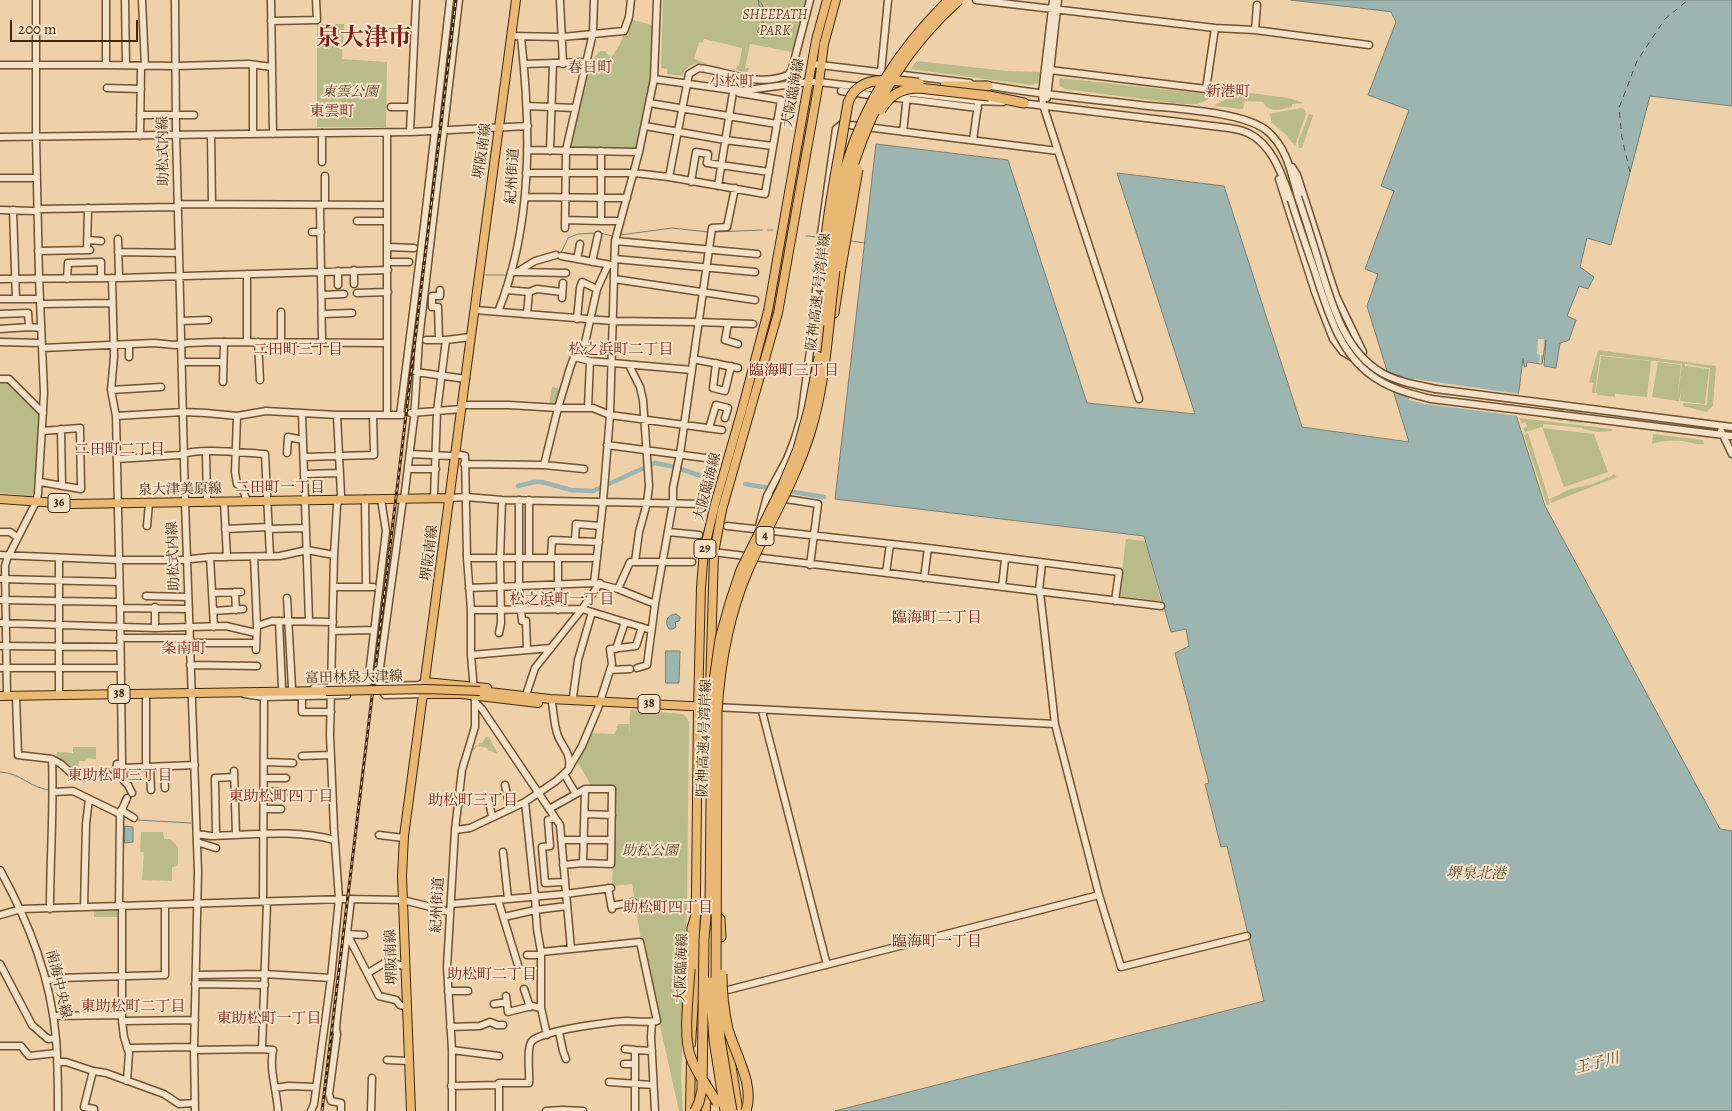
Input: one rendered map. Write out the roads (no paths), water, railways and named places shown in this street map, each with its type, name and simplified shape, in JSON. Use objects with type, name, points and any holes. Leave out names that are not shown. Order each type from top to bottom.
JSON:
[{"type":"highway","name":"阪神高速4号湾岸線","points":[[725,1111],[711,1014],[710,814],[712,695],[716,659],[722,630],[741,570],[783,485],[798,449],[811,402],[820,347],[837,208],[847,163],[854,142],[872,100],[893,65],[920,29],[948,0]]},
{"type":"highway","name":"阪神高速4号湾岸線","points":[[732,1111],[723,1060],[718,1014],[716,945],[717,712],[726,640],[748,572],[790,488],[804,451],[821,387],[841,224],[848,187],[861,142],[880,102],[900,67],[925,34],[959,0]]},
{"type":"highway","points":[[820,347],[822,285],[828,213],[851,95],[865,84],[879,80],[946,86],[988,86]]},
{"type":"highway","points":[[821,387],[830,346],[857,176],[865,147],[882,108],[894,94],[908,88],[988,96],[1024,103]]},
{"type":"highway","points":[[695,1111],[701,1096],[702,1082],[704,939],[710,814]]},
{"type":"highway","points":[[716,854],[723,993],[729,1029],[748,1088],[749,1100],[746,1111]]},
{"type":"highway","points":[[696,912],[692,928],[688,1048],[693,1062],[714,1096],[720,1111]]},
{"type":"highway","points":[[721,992],[728,1054],[738,1111]]},
{"type":"main road","name":"堺阪南線","points":[[411,1111],[402,869],[404,838],[516,0]]},
{"type":"main road","name":"大阪臨海線","points":[[706,1111],[709,707],[714,552],[722,510],[778,313],[819,82],[816,64],[820,21],[826,0]]},
{"type":"main road","name":"大阪臨海線","points":[[690,1111],[696,912],[701,587],[704,551],[768,310],[809,82],[836,0]]},
{"type":"main road","name":"泉大津美原線","points":[[0,499],[72,504],[118,504],[450,498]]},
{"type":"main road","name":"38","points":[[425,682],[476,694],[552,703],[575,704],[590,701]]},
{"type":"main road","name":"富田林泉大津線","points":[[8,696],[426,689],[550,699],[709,707]]},
{"type":"main road","name":"38","points":[[423,694],[527,692],[586,698],[590,701]]},
{"type":"main road","points":[[707,863],[714,881],[714,908],[719,939],[721,992]]},
{"type":"street","points":[[36,0],[37,210],[44,394],[40,482],[36,502],[17,537],[5,566],[3,578],[3,668],[18,755],[52,759],[73,775],[81,776],[115,775],[116,764],[148,767],[195,765]]},
{"type":"street","points":[[106,0],[106,65]]},
{"type":"street","points":[[125,0],[126,65]]},
{"type":"street","points":[[140,136],[143,66],[142,0]]},
{"type":"street","name":"助松式内線","points":[[175,0],[186,559],[197,834],[194,1020],[195,1111]]},
{"type":"street","points":[[271,0],[273,134]]},
{"type":"street","points":[[271,21],[317,20],[316,0]]},
{"type":"street","points":[[410,132],[416,0]]},
{"type":"street","points":[[116,416],[183,412],[237,416],[266,411],[302,414],[401,415],[450,0]]},
{"type":"street","points":[[425,682],[418,686],[381,686],[378,682],[410,454],[416,372],[459,0]]},
{"type":"street","points":[[560,0],[563,64]]},
{"type":"street","points":[[565,228],[566,150],[593,33],[594,0]]},
{"type":"street","points":[[512,36],[562,37],[624,31],[630,18],[631,0]]},
{"type":"street","points":[[527,692],[535,668],[582,609],[597,583],[598,542],[610,415],[614,279],[612,263],[620,221],[645,126],[654,78],[657,0]]},
{"type":"street","points":[[669,177],[689,74],[699,68],[749,79],[770,79],[788,75],[792,69],[810,0]]},
{"type":"street","points":[[881,72],[888,0]]},
{"type":"street","points":[[976,0],[1215,28],[1254,30],[1369,45]]},
{"type":"street","points":[[1053,0],[1055,9],[1050,70],[1043,105],[1139,399]]},
{"type":"street","points":[[1045,94],[1055,9],[1058,0]]},
{"type":"street","points":[[1254,30],[1257,5]]},
{"type":"street","points":[[1050,70],[1206,89],[1215,28]]},
{"type":"street","name":"紀州街道","points":[[498,312],[514,272],[526,196],[528,126],[521,37]]},
{"type":"street","points":[[524,64],[587,62]]},
{"type":"street","points":[[550,151],[553,63]]},
{"type":"street","points":[[0,66],[36,64],[143,66],[253,65],[272,67]]},
{"type":"street","points":[[816,64],[1221,115],[1251,122],[1260,126],[1274,138],[1286,155],[1334,310],[1344,332],[1362,356],[1381,372],[1404,382],[1436,389],[1732,426]]},
{"type":"street","points":[[253,65],[253,134]]},
{"type":"street","points":[[526,173],[634,173],[669,177],[765,194],[781,100],[654,78]]},
{"type":"street","points":[[686,84],[739,91],[819,82],[908,92],[978,104]]},
{"type":"street","points":[[107,88],[141,89]]},
{"type":"street","points":[[841,91],[907,99],[978,104],[1024,103],[1229,128],[1246,132],[1261,143],[1275,160],[1291,200],[1328,311],[1340,339],[1356,362],[1376,379],[1401,391],[1431,399],[1732,436]]},
{"type":"street","points":[[718,186],[733,92]]},
{"type":"street","points":[[904,132],[908,92]]},
{"type":"street","points":[[649,103],[777,124]]},
{"type":"street","points":[[973,140],[978,104]]},
{"type":"street","points":[[527,106],[575,108]]},
{"type":"street","points":[[391,107],[410,107]]},
{"type":"street","points":[[140,115],[194,115]]},
{"type":"street","points":[[756,558],[759,530],[769,492],[787,460],[800,418],[812,336],[821,238],[836,129],[842,124],[1058,150]]},
{"type":"street","points":[[0,137],[410,132],[528,126]]},
{"type":"street","points":[[645,126],[773,146]]},
{"type":"street","points":[[387,132],[387,415]]},
{"type":"street","points":[[322,133],[322,162]]},
{"type":"street","points":[[211,135],[212,204]]},
{"type":"street","points":[[527,150],[639,152]]},
{"type":"street","points":[[601,151],[601,220]]},
{"type":"street","points":[[690,182],[696,152],[708,154],[707,163],[769,172]]},
{"type":"street","points":[[1275,160],[1282,188],[1333,339],[1343,352],[1353,358],[1358,358],[1362,355],[1363,349],[1355,337],[1336,296],[1298,175],[1289,163]]},
{"type":"street","points":[[322,342],[321,232],[325,176]]},
{"type":"street","points":[[0,178],[37,178]]},
{"type":"street","points":[[610,670],[634,669],[647,665],[655,604],[673,503],[673,488],[680,454],[711,231],[727,226],[735,188]]},
{"type":"street","points":[[526,196],[627,198]]},
{"type":"street","points":[[0,210],[212,204],[387,205]]},
{"type":"street","points":[[38,251],[89,250],[88,208]]},
{"type":"street","points":[[13,210],[16,299]]},
{"type":"street","points":[[565,220],[620,221]]},
{"type":"street","points":[[357,221],[388,221]]},
{"type":"street","points":[[312,232],[321,232]]},
{"type":"street","points":[[592,262],[598,235]]},
{"type":"street","points":[[616,238],[757,254]]},
{"type":"street","points":[[118,239],[112,303],[111,390],[116,416],[122,766],[124,781],[128,785],[129,795],[121,812],[120,905],[122,1018],[124,1037],[129,1053],[127,1081]]},
{"type":"street","points":[[88,240],[101,241]]},
{"type":"street","points":[[577,259],[580,244]]},
{"type":"street","points":[[388,247],[414,248]]},
{"type":"street","points":[[118,252],[179,253]]},
{"type":"street","points":[[514,272],[534,261],[559,256],[592,262],[706,267],[756,272]]},
{"type":"street","points":[[68,279],[68,263],[101,262],[102,278]]},
{"type":"street","points":[[388,262],[409,262]]},
{"type":"street","points":[[544,465],[570,368],[574,357],[585,343],[597,288],[612,263]]},
{"type":"street","points":[[354,270],[354,284]]},
{"type":"street","points":[[0,279],[115,278],[388,270]]},
{"type":"street","points":[[338,271],[338,286]]},
{"type":"street","points":[[514,272],[566,273]]},
{"type":"street","points":[[247,274],[247,342]]},
{"type":"street","points":[[614,279],[755,300]]},
{"type":"street","points":[[577,319],[582,282],[597,288]]},
{"type":"street","points":[[507,290],[529,292],[537,289],[562,295],[563,283]]},
{"type":"street","points":[[434,498],[437,411],[442,375],[443,340],[438,306],[432,307],[432,296],[440,296],[440,290]]},
{"type":"street","points":[[357,293],[388,292]]},
{"type":"street","points":[[527,314],[529,292]]},
{"type":"street","points":[[322,295],[344,294]]},
{"type":"street","points":[[0,299],[40,302],[112,303]]},
{"type":"street","points":[[475,310],[590,320],[753,324]]},
{"type":"street","points":[[281,312],[281,342]]},
{"type":"street","points":[[0,314],[28,313],[29,327]]},
{"type":"street","points":[[322,314],[352,313]]},
{"type":"street","points":[[181,321],[208,320]]},
{"type":"street","points":[[728,324],[725,340],[738,344]]},
{"type":"street","points":[[0,330],[29,327],[41,328]]},
{"type":"street","points":[[409,340],[443,340],[471,337]]},
{"type":"street","points":[[0,342],[42,345],[113,346],[224,342],[387,343]]},
{"type":"street","points":[[223,382],[224,342]]},
{"type":"street","points":[[258,342],[260,380]]},
{"type":"street","points":[[129,345],[129,356]]},
{"type":"street","points":[[574,357],[590,361],[692,370]]},
{"type":"street","points":[[693,359],[716,363],[735,367],[725,391],[713,388],[716,363]]},
{"type":"street","points":[[588,408],[590,361]]},
{"type":"street","points":[[182,362],[223,362]]},
{"type":"street","points":[[629,365],[644,400],[649,486],[647,503],[639,532],[636,562]]},
{"type":"street","points":[[416,372],[466,379]]},
{"type":"street","points":[[0,379],[9,379],[43,413]]},
{"type":"street","points":[[111,390],[161,387]]},
{"type":"street","points":[[412,413],[462,407],[508,405],[593,408],[610,415],[722,430]]},
{"type":"street","points":[[709,428],[716,405],[728,408],[725,418]]},
{"type":"street","points":[[302,414],[309,621]]},
{"type":"street","points":[[312,1111],[331,978],[339,899],[334,840],[329,691],[334,622],[334,555],[340,500],[337,415]]},
{"type":"street","points":[[237,416],[235,472],[237,484],[242,488],[247,501]]},
{"type":"street","points":[[304,458],[374,455],[373,416]]},
{"type":"street","points":[[1720,425],[1721,434],[1732,454]]},
{"type":"street","points":[[40,482],[81,489],[80,428],[42,431]]},
{"type":"street","points":[[61,430],[62,486]]},
{"type":"street","points":[[287,453],[288,437],[303,440]]},
{"type":"street","points":[[607,445],[713,459]]},
{"type":"street","points":[[117,459],[180,456],[206,452],[265,454],[270,556]]},
{"type":"street","points":[[206,452],[207,502]]},
{"type":"street","points":[[410,454],[452,456],[456,454],[465,456],[464,464],[544,465],[584,469]]},
{"type":"street","name":"紀州街道","points":[[452,1111],[452,1050],[447,967],[450,912],[455,830],[462,770],[475,727],[476,694],[471,655],[471,610],[467,558],[464,464]]},
{"type":"street","points":[[408,469],[436,470]]},
{"type":"street","points":[[305,474],[340,474]]},
{"type":"street","points":[[769,492],[818,504],[810,565]]},
{"type":"street","points":[[450,498],[703,504]]},
{"type":"street","points":[[334,586],[369,587],[365,499]]},
{"type":"street","points":[[238,693],[255,697],[302,697],[347,687],[363,686],[368,683],[386,531],[381,499]]},
{"type":"street","points":[[499,632],[502,623],[500,559],[502,500]]},
{"type":"street","points":[[519,500],[520,610],[522,621],[526,621],[527,650]]},
{"type":"street","points":[[529,500],[529,558]]},
{"type":"street","points":[[224,502],[227,557]]},
{"type":"street","points":[[147,526],[148,503]]},
{"type":"street","points":[[575,541],[576,524],[600,526]]},
{"type":"street","points":[[727,526],[928,548],[1119,572],[1115,600]]},
{"type":"street","points":[[225,530],[306,528]]},
{"type":"street","points":[[0,532],[10,532],[17,537]]},
{"type":"street","points":[[668,532],[699,534]]},
{"type":"street","points":[[551,558],[552,540],[598,542]]},
{"type":"street","points":[[886,574],[890,544]]},
{"type":"street","points":[[924,578],[928,548]]},
{"type":"street","points":[[0,555],[119,560],[186,559],[280,556],[307,550],[334,555]]},
{"type":"street","points":[[704,551],[1161,606]]},
{"type":"street","points":[[210,557],[214,627]]},
{"type":"street","points":[[120,638],[190,640],[256,646],[254,557]]},
{"type":"street","points":[[59,558],[59,695]]},
{"type":"street","points":[[467,558],[597,558]]},
{"type":"street","points":[[558,558],[558,610]]},
{"type":"street","points":[[1002,587],[1005,559]]},
{"type":"street","points":[[618,589],[630,562],[692,562]]},
{"type":"street","points":[[1042,563],[1040,591],[1055,724],[1099,895],[1121,967],[1247,936]]},
{"type":"street","points":[[3,578],[119,582]]},
{"type":"street","points":[[469,588],[597,583],[618,589],[655,604]]},
{"type":"street","points":[[212,593],[238,592],[240,609],[213,611]]},
{"type":"street","points":[[146,596],[188,597]]},
{"type":"street","points":[[287,598],[292,688]]},
{"type":"street","points":[[3,600],[60,601],[189,609]]},
{"type":"street","points":[[155,608],[155,628]]},
{"type":"street","points":[[471,610],[582,609],[651,630]]},
{"type":"street","points":[[574,697],[578,660],[592,612]]},
{"type":"street","points":[[3,623],[155,628],[226,626],[256,630],[272,621],[334,622]]},
{"type":"street","points":[[279,621],[282,688]]},
{"type":"street","points":[[616,649],[625,622]]},
{"type":"street","points":[[455,830],[470,828],[525,802],[566,772],[582,746],[599,702],[612,664],[610,650],[636,646],[642,627]]},
{"type":"street","points":[[333,630],[374,630]]},
{"type":"street","points":[[3,646],[120,647]]},
{"type":"street","points":[[471,655],[551,648]]},
{"type":"street","points":[[190,665],[257,666]]},
{"type":"street","points":[[3,668],[121,668]]},
{"type":"street","points":[[386,686],[383,687],[385,695],[423,694]]},
{"type":"street","points":[[238,693],[257,688],[329,691]]},
{"type":"street","points":[[146,694],[148,767],[151,790]]},
{"type":"street","points":[[476,694],[482,710],[560,825],[571,949]]},
{"type":"street","points":[[262,1049],[265,985],[264,697]]},
{"type":"street","points":[[302,697],[302,712],[331,712]]},
{"type":"street","points":[[552,703],[558,735],[570,760],[566,772],[576,794]]},
{"type":"street","points":[[709,707],[1055,724]]},
{"type":"street","points":[[762,711],[828,965]]},
{"type":"street","points":[[306,757],[330,755]]},
{"type":"street","points":[[50,909],[52,759]]},
{"type":"street","points":[[265,762],[292,763]]},
{"type":"street","points":[[164,767],[164,788]]},
{"type":"street","points":[[216,836],[216,778],[234,774],[232,791],[236,835]]},
{"type":"street","points":[[264,778],[286,778]]},
{"type":"street","points":[[505,785],[510,808]]},
{"type":"street","points":[[549,809],[585,789],[612,789],[611,864],[583,863],[563,865]]},
{"type":"street","points":[[583,863],[585,789]]},
{"type":"street","points":[[53,791],[73,791],[134,818]]},
{"type":"street","points":[[264,792],[280,792],[283,794]]},
{"type":"street","points":[[488,797],[492,816]]},
{"type":"street","points":[[84,906],[86,824],[89,799]]},
{"type":"street","points":[[525,802],[541,953],[541,1008],[547,1034]]},
{"type":"street","points":[[264,809],[280,809]]},
{"type":"street","points":[[585,814],[612,815]]},
{"type":"street","points":[[555,818],[548,820],[550,846],[542,847],[545,883],[564,882]]},
{"type":"street","points":[[197,834],[216,836],[302,834],[316,835],[334,840]]},
{"type":"street","points":[[379,835],[404,838]]},
{"type":"street","points":[[561,840],[611,840]]},
{"type":"street","points":[[197,842],[216,848]]},
{"type":"street","points":[[504,852],[508,899]]},
{"type":"street","name":"南海中央線","points":[[0,870],[21,909],[36,945],[46,981],[54,1016],[58,1111]]},
{"type":"street","points":[[451,904],[610,888],[611,908],[633,902]]},
{"type":"street","points":[[706,995],[1099,895]]},
{"type":"street","points":[[0,914],[21,909],[84,906],[339,899],[403,900],[450,912]]},
{"type":"street","points":[[341,1111],[341,1102],[331,1101],[329,1094],[351,899]]},
{"type":"street","points":[[498,900],[518,965]]},
{"type":"street","points":[[46,981],[58,978],[165,975],[165,905]]},
{"type":"street","points":[[504,917],[535,910],[567,906]]},
{"type":"street","points":[[347,934],[364,934]]},
{"type":"street","points":[[347,934],[379,996],[396,1000],[400,1005],[406,1007]]},
{"type":"street","points":[[452,1086],[499,1085],[499,1083],[529,1084],[530,1046],[532,1041],[547,1034],[625,1021],[657,1021],[640,942],[571,949],[527,956]]},
{"type":"street","points":[[368,973],[386,962],[405,966]]},
{"type":"street","points":[[0,964],[32,1025],[48,1039],[56,1038]]},
{"type":"street","points":[[196,975],[265,974],[331,978]]},
{"type":"street","points":[[448,991],[468,992],[468,982]]},
{"type":"street","points":[[195,984],[265,985]]},
{"type":"street","points":[[524,989],[530,1007]]},
{"type":"street","points":[[494,1004],[506,999],[508,1012],[530,1007],[541,1008]]},
{"type":"street","points":[[54,1016],[194,1020]]},
{"type":"street","points":[[450,1027],[480,1026],[490,1022],[503,1025]]},
{"type":"street","points":[[652,1022],[655,1111]]},
{"type":"street","points":[[559,1032],[566,1059]]},
{"type":"street","points":[[0,1046],[21,1046],[29,1056],[57,1054]]},
{"type":"street","points":[[127,1048],[273,1050],[272,1069],[278,1111]]},
{"type":"street","points":[[625,1049],[652,1051]]},
{"type":"street","points":[[452,1050],[499,1056]]},
{"type":"street","points":[[635,1050],[635,1111]]},
{"type":"street","points":[[387,1060],[409,1061]]},
{"type":"street","points":[[57,1062],[66,1062],[93,1071],[106,1073],[164,1094],[178,1104],[195,1103]]},
{"type":"street","points":[[624,1064],[635,1064]]},
{"type":"street","points":[[93,1071],[84,1107],[94,1109],[94,1111]]},
{"type":"street","points":[[371,1111],[372,1078]]},
{"type":"street","points":[[609,1082],[653,1085]]},
{"type":"street","points":[[499,1085],[499,1111]]},
{"type":"street","points":[[275,1088],[288,1086],[316,1087]]},
{"type":"street","points":[[546,1111],[582,1111]]},
{"type":"water","points":[[758,0],[764,10],[764,18],[761,31],[765,36],[763,38],[757,31],[762,24]]},
{"type":"water","name":"堺泉北港","points":[[1291,0],[1732,0],[1732,106],[1650,96],[1611,245],[1587,238],[1580,267],[1594,277],[1588,289],[1579,286],[1567,316],[1576,320],[1569,340],[1560,343],[1556,368],[1544,366],[1546,340],[1542,364],[1527,362],[1526,367],[1524,366],[1523,358],[1516,415],[1545,506],[1720,829],[1732,831],[1732,1111],[835,1111],[1264,1001],[1227,846],[1221,847],[1205,784],[1209,783],[1175,653],[1189,646],[1186,629],[1171,632],[1144,536],[835,499],[876,144],[1008,160],[1087,403],[1195,414],[1117,173],[1224,186],[1302,427],[1409,442],[1367,306],[1378,274],[1365,269],[1394,191],[1381,186],[1409,110],[1368,95],[1396,22],[1391,12]]},
{"type":"water","points":[[676,614],[680,617],[679,621],[675,622],[676,627],[669,629],[667,619],[670,615]]},
{"type":"water","points":[[666,651],[680,651],[679,683],[666,683]]},
{"type":"water","points":[[125,826],[133,827],[133,842],[125,843]]},
{"type":"waterway","points":[[620,235],[672,228],[708,232]]},
{"type":"waterway","points":[[715,232],[762,230]]},
{"type":"waterway","points":[[767,230],[773,230]]},
{"type":"waterway","points":[[561,253],[568,238],[578,234],[596,233]]},
{"type":"waterway","points":[[600,233],[613,236]]},
{"type":"waterway","points":[[806,236],[818,237]]},
{"type":"waterway","points":[[851,241],[865,243]]},
{"type":"waterway","points":[[485,275],[507,275]]},
{"type":"waterway","points":[[518,486],[542,482],[571,490],[593,491],[655,463],[675,467],[707,478]]},
{"type":"waterway","points":[[745,484],[824,497]]},
{"type":"waterway","points":[[0,772],[13,775],[37,787],[50,790]]},
{"type":"waterway","points":[[137,820],[191,823]]},
{"type":"railway","points":[[322,1111],[456,0]]},
{"type":"district","name":"泉大津市","points":[[364,39]]},
{"type":"district","name":"春日町","points":[[590,68]]},
{"type":"district","name":"小松町","points":[[732,82]]},
{"type":"district","name":"新港町","points":[[1228,92]]},
{"type":"district","name":"東雲町","points":[[332,112]]},
{"type":"district","name":"二田町三丁目","points":[[298,350]]},
{"type":"district","name":"松之浜町二丁目","points":[[621,350]]},
{"type":"district","name":"臨海町三丁目","points":[[794,371]]},
{"type":"district","name":"二田町二丁目","points":[[120,450]]},
{"type":"district","name":"二田町一丁目","points":[[280,488]]},
{"type":"district","name":"松之浜町一丁目","points":[[562,600]]},
{"type":"district","name":"臨海町二丁目","points":[[937,618]]},
{"type":"district","name":"条南町","points":[[184,649]]},
{"type":"district","name":"東助松町三丁目","points":[[120,776]]},
{"type":"district","name":"東助松町四丁目","points":[[281,797]]},
{"type":"district","name":"助松町三丁目","points":[[473,801]]},
{"type":"district","name":"助松町四丁目","points":[[668,908]]},
{"type":"district","name":"臨海町一丁目","points":[[937,942]]},
{"type":"district","name":"助松町二丁目","points":[[492,975]]},
{"type":"district","name":"東助松町二丁目","points":[[133,1007]]},
{"type":"district","name":"東助松町一丁目","points":[[269,1019]]},
{"type":"park label","name":"SHEEPATH PARK","points":[[775,24]]},
{"type":"park label","name":"東雲公園","points":[[350,93]]},
{"type":"park label","name":"助松公園","points":[[650,852]]},
{"type":"water label","name":"王子川","points":[[1597,1064]]}]
